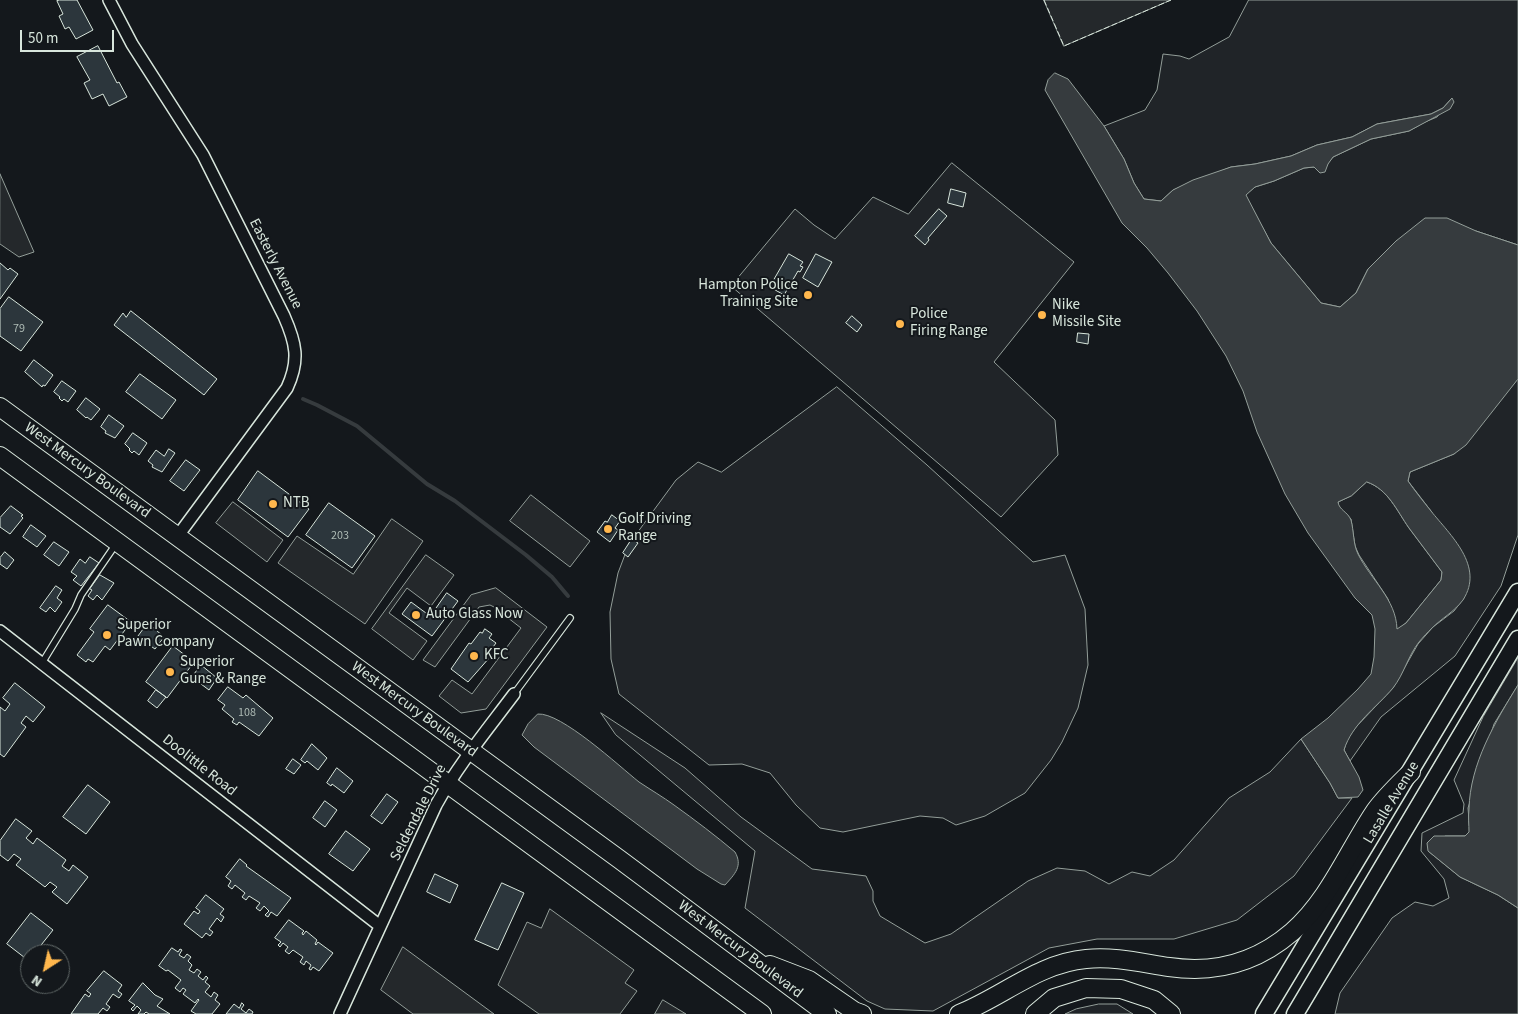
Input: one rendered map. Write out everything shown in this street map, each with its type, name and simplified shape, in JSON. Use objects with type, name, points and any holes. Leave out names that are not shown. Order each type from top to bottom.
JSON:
[{"type":"main road","name":"West Mercury Boulevard","points":[[0,407],[619,859],[827,1014]]},
{"type":"main road","points":[[0,456],[762,1014]]},
{"type":"main road","name":"Lasalle Avenue","points":[[1264,1014],[1518,592]]},
{"type":"main road","name":"Lasalle Avenue","points":[[1295,1014],[1518,639]]},
{"type":"main road","points":[[959,1014],[1042,970],[1086,958],[1115,959],[1197,969],[1225,967],[1271,948],[1293,931],[1314,909],[1376,809],[1411,772]]},
{"type":"main road","points":[[749,956],[809,980],[854,1011],[862,1014]]},
{"type":"main road","points":[[1035,1014],[1054,998],[1086,988],[1122,989],[1154,1000],[1171,1014]]},
{"type":"street","name":"Easterly Avenue","points":[[109,0],[132,44],[203,155],[284,316],[296,353],[294,372],[287,388],[177,537]]},
{"type":"street","name":"Doolittle Road","points":[[0,631],[380,926]]},
{"type":"street","name":"Seldendale Drive","points":[[340,1014],[436,805],[448,783],[514,694]]},
{"type":"lane","points":[[42,663],[75,609],[81,595],[118,542]]},
{"type":"lane","name":"Seldendale Drive","points":[[514,694],[570,618]]},
{"type":"shaded area","points":[[1044,0],[1171,0],[1064,46]]},
{"type":"shaded area","points":[[1249,0],[1518,0],[1518,245],[1476,231],[1396,241],[1368,269],[1356,293],[1340,307],[1321,303],[1271,243],[1245,195],[1255,187],[1304,168],[1314,167],[1320,173],[1333,157],[1371,139],[1409,131],[1437,117],[1452,98],[1443,108],[1431,114],[1377,124],[1352,137],[1317,145],[1291,156],[1231,167],[1173,190],[1161,201],[1144,199],[1134,183],[1124,159],[1104,126],[1145,110],[1157,90],[1163,54],[1189,59],[1229,37]]},
{"type":"shaded area","points":[[1055,73],[1068,79],[1104,126],[1124,159],[1134,183],[1144,199],[1161,201],[1173,190],[1193,180],[1231,167],[1291,156],[1317,145],[1352,137],[1377,124],[1431,114],[1443,108],[1452,98],[1454,102],[1450,109],[1409,131],[1371,139],[1333,157],[1325,172],[1320,173],[1314,167],[1304,168],[1255,187],[1246,195],[1271,243],[1321,303],[1340,307],[1356,293],[1368,269],[1396,241],[1425,218],[1447,218],[1476,231],[1518,245],[1518,379],[1466,445],[1454,454],[1410,472],[1408,481],[1462,552],[1468,563],[1469,587],[1463,600],[1419,642],[1393,688],[1359,724],[1348,741],[1344,750],[1359,777],[1363,790],[1358,797],[1338,798],[1301,739],[1328,718],[1371,674],[1375,629],[1372,615],[1355,598],[1308,533],[1285,494],[1257,432],[1243,391],[1226,356],[1197,311],[1168,273],[1122,223],[1045,90],[1048,80]],"holes":[[[1367,482],[1374,485],[1391,501],[1442,572],[1441,580],[1406,623],[1397,629],[1396,618],[1388,599],[1358,554],[1351,520],[1338,502],[1351,496]]]},
{"type":"shaded area","name":"Police Firing Range","points":[[952,163],[1074,262],[994,362],[1055,420],[1058,455],[1001,517],[731,286],[795,209],[835,239],[873,197],[908,214]]},
{"type":"shaded area","points":[[0,174],[34,252],[19,257],[0,244]]},
{"type":"shaded area","points":[[1518,379],[1518,535],[1501,586],[1455,656],[1381,717],[1350,761],[1344,750],[1347,739],[1393,688],[1418,644],[1433,627],[1454,611],[1464,598],[1469,581],[1431,511],[1408,481],[1410,472],[1454,454]]},
{"type":"shaded area","points":[[837,387],[927,465],[1033,562],[1065,555],[1085,609],[1088,665],[1078,708],[1062,742],[1051,760],[1025,793],[985,816],[956,825],[943,818],[920,816],[843,832],[820,828],[796,805],[770,773],[742,764],[709,765],[619,694],[611,659],[610,612],[618,573],[629,544],[676,480],[698,462],[721,472]]},
{"type":"shaded area","points":[[1367,482],[1386,495],[1442,572],[1441,580],[1406,623],[1397,630],[1388,599],[1355,546],[1351,519],[1338,507],[1338,502],[1351,496]]},
{"type":"shaded area","points":[[531,495],[590,541],[570,567],[510,521]]},
{"type":"shaded area","points":[[233,502],[283,540],[267,562],[216,523]]},
{"type":"shaded area","points":[[392,519],[423,541],[365,624],[278,563],[297,536],[353,574]]},
{"type":"shaded area","points":[[426,555],[454,575],[431,606],[407,588],[389,613],[427,641],[413,660],[372,629]]},
{"type":"shaded area","points":[[496,588],[547,627],[486,709],[461,713],[439,696],[452,680],[472,694],[521,628],[490,605],[479,607],[435,667],[423,660],[471,595]]},
{"type":"shaded area","points":[[1518,658],[1518,685],[1494,724],[1468,808],[1470,832],[1465,836],[1445,836],[1428,851],[1460,877],[1498,895],[1518,908],[1518,1014],[1335,1014],[1340,993],[1392,918],[1415,902],[1433,906],[1449,898],[1444,879],[1421,851],[1422,833],[1463,813],[1464,804],[1454,780],[1483,717]]},
{"type":"shaded area","points":[[1518,685],[1518,908],[1498,895],[1460,877],[1428,851],[1427,843],[1434,836],[1465,836],[1469,832],[1470,792],[1479,760],[1485,744]]},
{"type":"shaded area","points":[[601,713],[685,768],[741,817],[812,869],[866,876],[873,891],[873,901],[880,916],[925,943],[951,934],[1028,881],[1057,868],[1085,871],[1109,884],[1132,872],[1150,876],[1174,860],[1229,798],[1270,772],[1301,739],[1338,798],[1352,798],[1294,876],[1237,920],[1174,939],[1097,939],[1049,948],[933,1011],[885,1009],[867,1001],[745,908],[755,851],[616,735]]},
{"type":"shaded area","points":[[538,714],[548,716],[575,730],[639,782],[666,799],[735,852],[738,866],[729,881],[725,885],[721,884],[697,869],[534,747],[522,735],[528,724]]},
{"type":"shaded area","points":[[550,909],[634,970],[625,983],[637,991],[620,1014],[539,1014],[498,985],[527,922],[541,928]]},
{"type":"shaded area","points":[[403,947],[494,1014],[413,1014],[381,990]]},
{"type":"shaded area","points":[[663,1000],[686,1014],[655,1014]]},
{"type":"shaded area","points":[[1099,1004],[1117,1004],[1133,1014],[1065,1014],[1076,1009]]},
{"type":"building","points":[[77,0],[93,30],[76,39],[69,27],[65,29],[59,16],[63,14],[57,1]]},
{"type":"building","points":[[98,46],[117,83],[119,82],[127,97],[109,106],[103,94],[92,99],[84,83],[90,80],[77,57]]},
{"type":"building","points":[[951,189],[966,193],[963,207],[948,203]]},
{"type":"building","points":[[939,209],[947,216],[928,238],[929,240],[925,245],[915,236]]},
{"type":"building","points":[[789,254],[803,262],[800,266],[803,267],[800,272],[798,271],[784,295],[770,287]]},
{"type":"building","points":[[816,254],[832,262],[818,287],[803,278]]},
{"type":"building","points":[[0,263],[8,270],[10,268],[18,274],[0,299]]},
{"type":"building","points":[[9,297],[43,322],[21,351],[0,336],[0,309]]},
{"type":"building","points":[[131,311],[217,379],[204,395],[114,325],[123,313],[126,317]]},
{"type":"building","points":[[852,316],[862,325],[857,332],[846,323]]},
{"type":"building","points":[[1078,333],[1089,334],[1088,344],[1077,342]]},
{"type":"building","points":[[34,360],[53,375],[45,386],[43,385],[42,387],[25,372]]},
{"type":"building","points":[[140,374],[176,400],[162,419],[126,392]]},
{"type":"building","points":[[62,381],[76,391],[68,402],[64,399],[62,401],[54,392]]},
{"type":"building","points":[[86,398],[100,409],[91,420],[77,410]]},
{"type":"building","points":[[109,415],[124,426],[115,438],[105,433],[106,431],[101,427]]},
{"type":"building","points":[[133,433],[147,443],[139,455],[134,451],[132,453],[125,444]]},
{"type":"building","points":[[169,449],[175,453],[162,472],[152,467],[153,465],[148,461],[156,450],[164,456]]},
{"type":"building","points":[[186,460],[200,470],[184,491],[170,481]]},
{"type":"building","name":"NTB","points":[[258,471],[309,509],[288,537],[238,500]]},
{"type":"building","points":[[329,503],[375,536],[352,568],[306,535]]},
{"type":"building","points":[[11,506],[23,515],[21,516],[23,518],[10,534],[0,527],[0,518]]},
{"type":"building","name":"Golf Driving Range","points":[[612,515],[620,521],[615,528],[618,530],[610,542],[597,532]]},
{"type":"building","points":[[31,525],[46,536],[37,547],[23,537]]},
{"type":"building","points":[[632,539],[638,543],[628,557],[623,553]]},
{"type":"building","points":[[54,542],[69,552],[59,566],[44,555]]},
{"type":"building","points":[[5,552],[14,560],[7,569],[0,564],[0,558]]},
{"type":"building","points":[[90,557],[99,563],[81,586],[73,580],[77,576],[71,572],[80,559],[85,563]]},
{"type":"building","points":[[100,575],[114,583],[102,600],[97,595],[93,600],[88,596],[92,590],[90,589]]},
{"type":"building","points":[[56,586],[62,590],[57,598],[62,602],[55,612],[50,607],[46,612],[40,608]]},
{"type":"building","name":"Auto Glass Now","points":[[447,593],[458,601],[432,636],[402,614],[411,602],[430,616]]},
{"type":"building","name":"Superior Pawn Company","points":[[108,605],[131,622],[110,650],[105,646],[93,662],[88,659],[86,662],[77,655],[94,632],[90,629]]},
{"type":"building","points":[[148,623],[164,637],[155,649],[137,638]]},
{"type":"building","name":"KFC","points":[[485,629],[492,634],[489,638],[496,643],[487,655],[490,657],[468,682],[451,669],[469,643],[471,644],[480,632],[482,633]]},
{"type":"building","name":"Superior Guns & Range","points":[[173,646],[194,662],[167,698],[146,682]]},
{"type":"building","points":[[201,665],[217,678],[209,690],[191,679]]},
{"type":"building","points":[[15,683],[45,707],[33,722],[26,716],[21,723],[26,727],[4,757],[0,754],[0,707],[5,711],[10,704],[3,698]]},
{"type":"building","points":[[228,687],[243,698],[246,695],[273,718],[259,736],[239,722],[237,725],[232,722],[234,719],[222,709],[225,705],[218,700]]},
{"type":"building","points":[[156,690],[166,697],[157,708],[148,701]]},
{"type":"building","points":[[312,744],[327,758],[318,770],[307,761],[305,763],[301,760]]},
{"type":"building","points":[[293,759],[301,765],[294,774],[286,769]]},
{"type":"building","points":[[337,768],[353,781],[344,793],[332,784],[331,786],[327,783]]},
{"type":"building","points":[[88,785],[110,802],[86,834],[63,817]]},
{"type":"building","points":[[387,794],[398,802],[382,824],[371,816]]},
{"type":"building","points":[[325,801],[337,810],[325,827],[313,818]]},
{"type":"building","points":[[16,819],[32,831],[26,838],[33,844],[37,838],[66,860],[62,866],[69,871],[73,865],[88,877],[67,904],[52,892],[57,887],[50,882],[45,887],[16,865],[21,859],[14,854],[8,861],[0,855],[0,841]]},
{"type":"building","points":[[346,831],[370,849],[353,871],[329,854]]},
{"type":"building","points":[[240,859],[246,866],[291,898],[277,916],[271,912],[268,917],[265,915],[269,911],[264,906],[260,911],[256,908],[260,903],[249,896],[246,900],[242,897],[245,893],[235,885],[232,889],[228,886],[231,881],[226,877]]},
{"type":"building","points":[[435,874],[458,885],[450,903],[427,892]]},
{"type":"building","points":[[502,883],[524,893],[498,950],[475,940]]},
{"type":"building","points":[[206,895],[224,909],[220,914],[224,917],[221,922],[217,918],[209,929],[213,932],[210,936],[206,933],[202,938],[184,924],[194,911],[199,913],[200,911],[196,908]]},
{"type":"building","points":[[31,913],[53,930],[42,944],[20,944],[20,954],[7,944]]},
{"type":"building","points":[[289,920],[304,931],[303,935],[306,931],[317,940],[316,945],[318,942],[333,953],[319,971],[313,967],[311,970],[309,969],[311,965],[306,961],[304,965],[300,962],[303,957],[293,950],[289,954],[285,951],[288,947],[283,943],[280,947],[278,945],[281,942],[275,938]]},
{"type":"building","points":[[172,948],[178,952],[180,949],[182,950],[179,955],[184,958],[187,954],[191,957],[188,961],[192,965],[189,970],[194,973],[197,969],[201,972],[198,976],[203,980],[206,976],[208,978],[205,982],[210,986],[205,992],[211,997],[214,992],[218,995],[215,1000],[220,1004],[212,1014],[196,1014],[191,1011],[199,1000],[195,1003],[183,994],[186,990],[183,988],[180,992],[175,988],[181,980],[159,966]]},
{"type":"building","points":[[104,971],[122,985],[118,991],[122,994],[119,998],[113,994],[106,1004],[110,1007],[107,1011],[103,1008],[98,1014],[71,1014],[85,994],[89,997],[91,994],[87,991]]},
{"type":"building","points":[[143,983],[155,995],[163,999],[157,1006],[170,1014],[149,1014],[146,1012],[138,1014],[141,1010],[137,1006],[133,1011],[131,1009],[135,1005],[129,1001]]},
{"type":"building","points":[[242,1003],[244,1005],[241,1009],[246,1013],[249,1009],[253,1012],[252,1014],[226,1014],[234,1004],[239,1008]]},
{"type":"waterway","points":[[303,399],[357,426],[427,484],[455,501],[526,555],[552,577],[568,596]]},
{"type":"fence","points":[[1044,0],[1064,46],[1171,0]]},
{"type":"place","name":"Hampton Police Training Site","points":[[808,295]]},
{"type":"place","name":"Nike Missile Site","points":[[1042,315]]},
{"type":"place","name":"Police Firing Range","points":[[900,324]]},
{"type":"place","name":"NTB","points":[[273,504]]},
{"type":"place","name":"Golf Driving Range","points":[[608,529]]},
{"type":"place","name":"Auto Glass Now","points":[[416,615]]},
{"type":"place","name":"Superior Pawn Company","points":[[107,635]]},
{"type":"place","name":"KFC","points":[[474,656]]},
{"type":"place","name":"Superior Guns & Range","points":[[170,672]]}]
